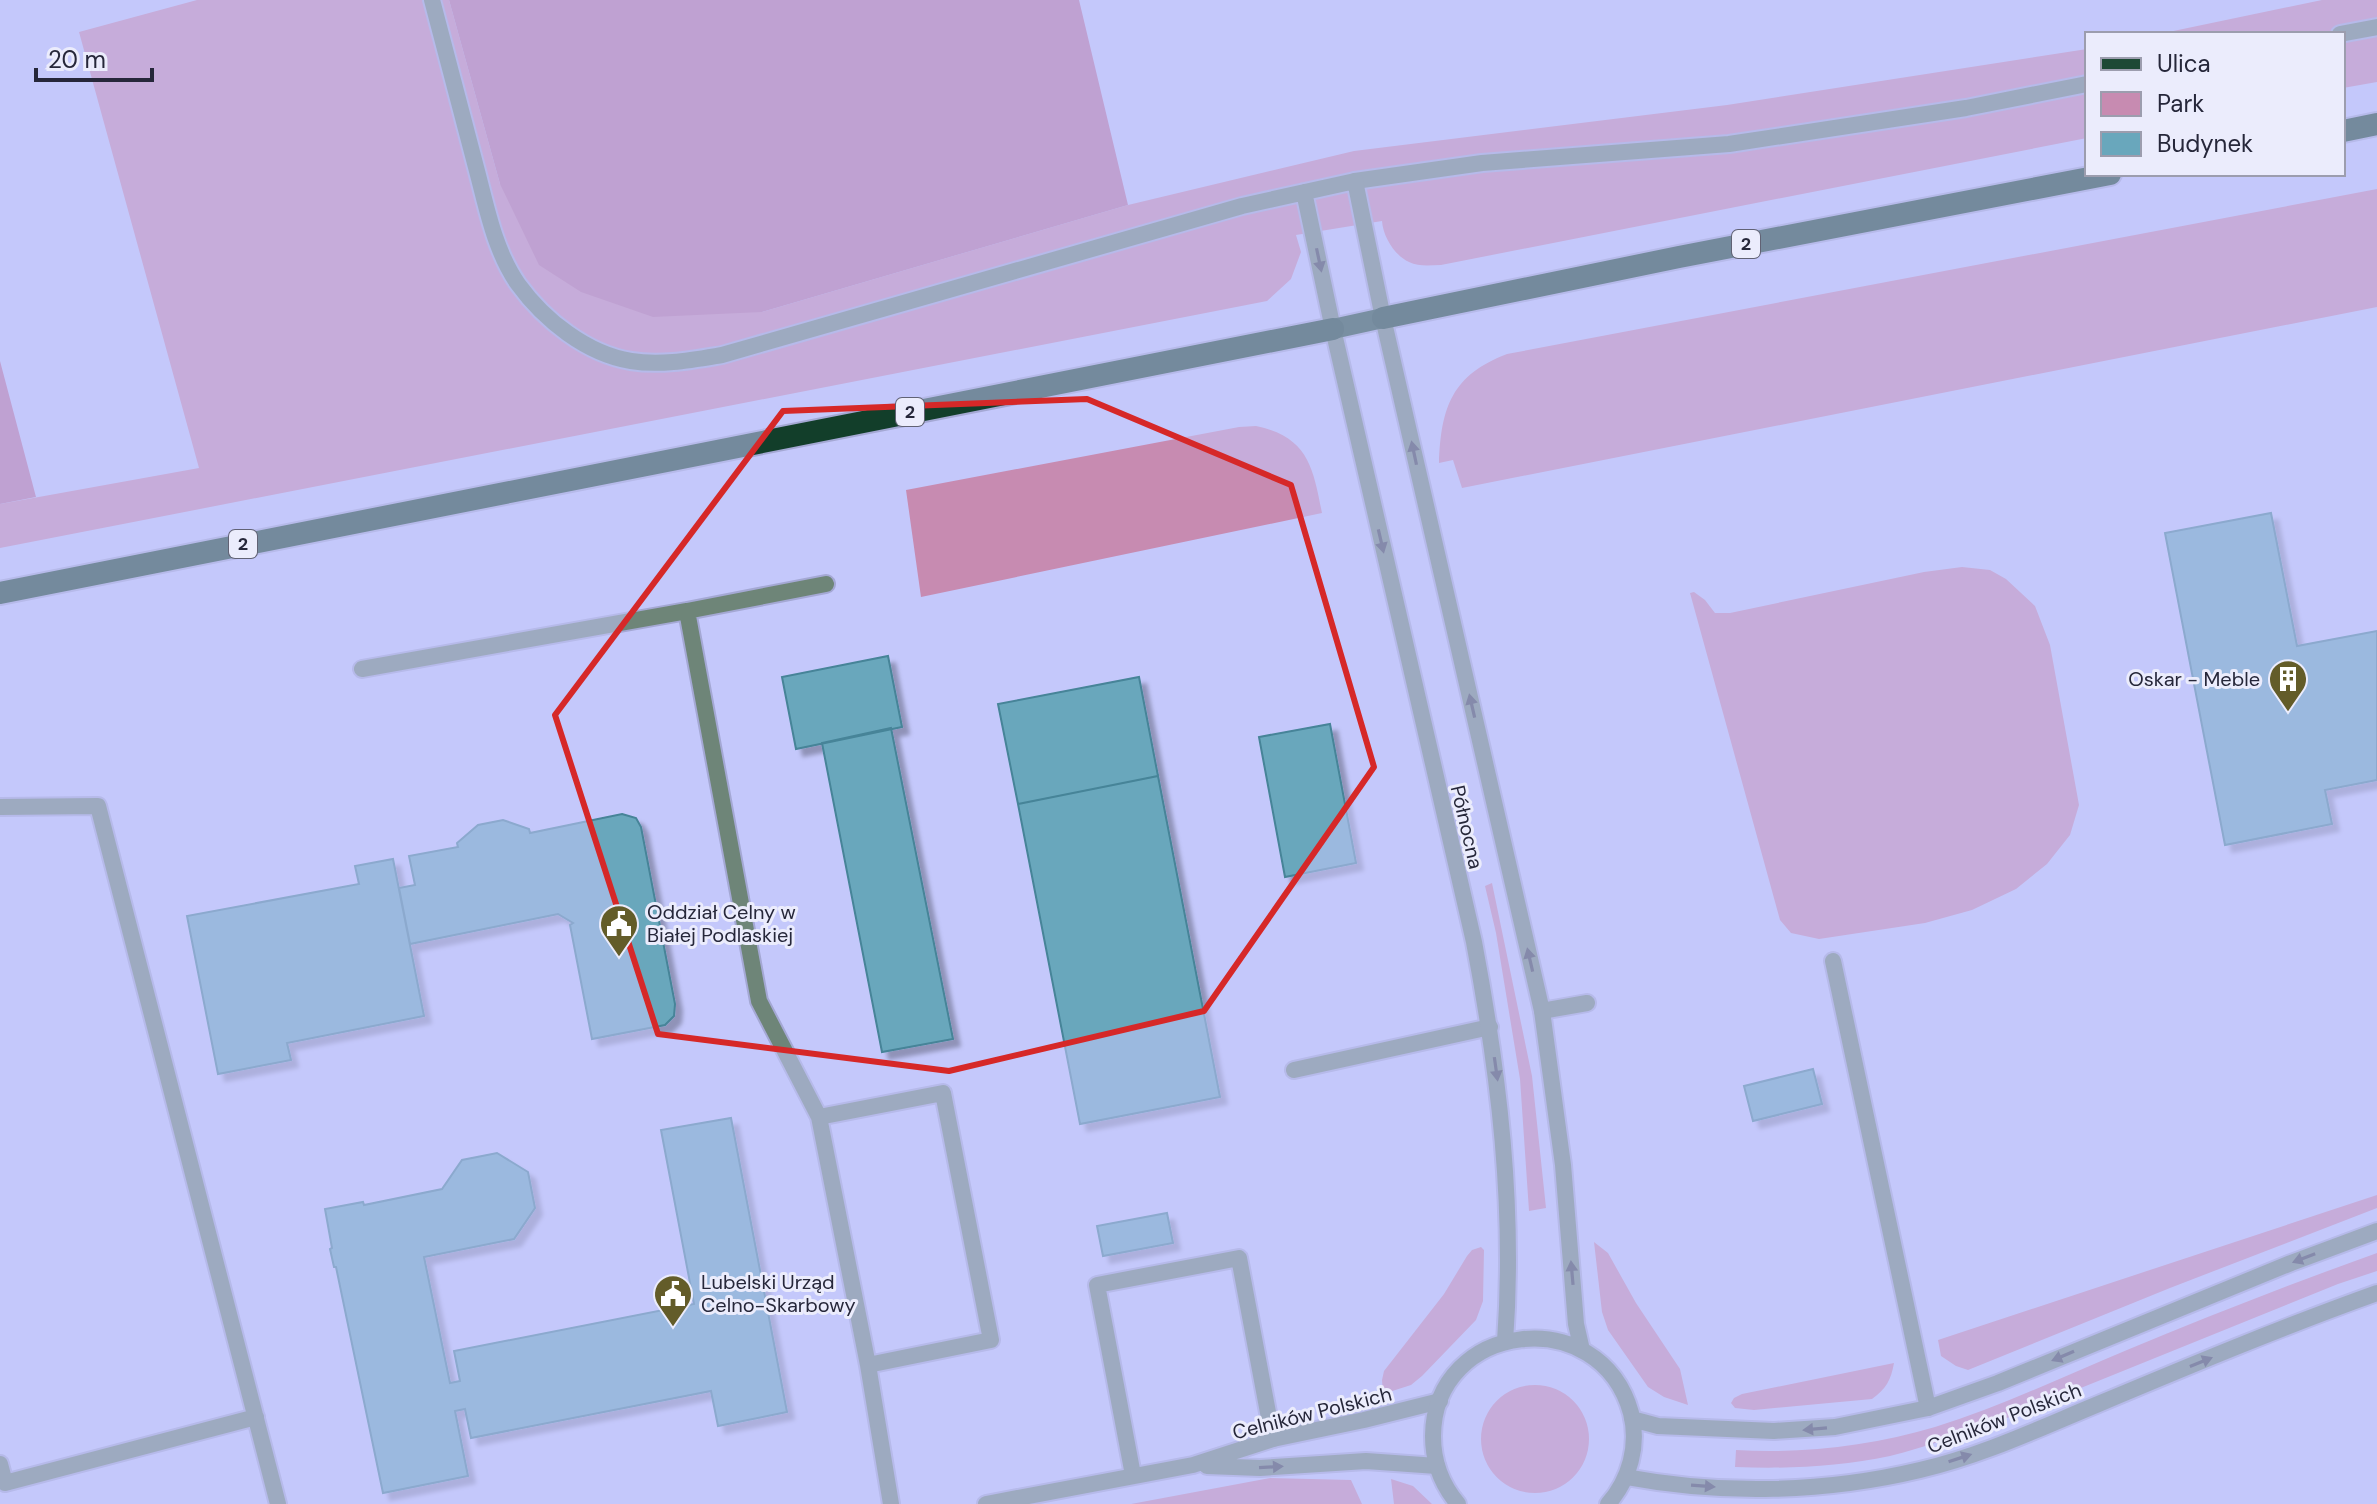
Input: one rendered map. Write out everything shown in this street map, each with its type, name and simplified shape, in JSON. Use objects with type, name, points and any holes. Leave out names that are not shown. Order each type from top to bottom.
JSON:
[{"type":"highway","points":[[2345,131],[2377,124]]},
{"type":"highway","name":"2","points":[[1383,318],[2100,176]]},
{"type":"highway","name":"2","points":[[0,593],[1333,329]]},
{"type":"main road","points":[[1333,329],[1383,318]]},
{"type":"street","points":[[432,0],[495,239],[517,283],[541,312],[598,351],[630,361],[661,363],[722,355],[1242,206],[1355,181],[1482,163],[1729,144],[1966,108],[2085,84]]},
{"type":"street","points":[[2345,33],[2377,27]]},
{"type":"street","name":"Północna","points":[[1355,181],[1383,318],[1542,1011],[1563,1165],[1576,1324],[1582,1350]]},
{"type":"street","name":"Północna","points":[[1304,192],[1474,942],[1490,1027],[1505,1170],[1508,1303],[1505,1342]]},
{"type":"street","points":[[362,669],[826,584]]},
{"type":"street","points":[[687,611],[759,1001],[819,1117],[868,1365],[891,1504]]},
{"type":"street","points":[[0,807],[98,806],[278,1504]]},
{"type":"street","points":[[1833,961],[1928,1408]]},
{"type":"street","points":[[1542,1011],[1587,1003]]},
{"type":"street","points":[[1294,1070],[1490,1027]]},
{"type":"street","points":[[819,1117],[943,1093],[991,1340],[868,1365]]},
{"type":"street","name":"Celników Polskich","points":[[1632,1419],[1658,1426],[1774,1431],[1835,1427],[1928,1408],[1998,1383],[2377,1231]]},
{"type":"street","points":[[1133,1475],[1097,1285],[1239,1258],[1273,1439]]},
{"type":"street","name":"Celników Polskich","points":[[1626,1477],[1655,1483],[1790,1488],[1848,1484],[1922,1470],[2006,1442],[2278,1330],[2377,1293]]},
{"type":"street","points":[[1458,1504],[1437,1466],[1434,1427],[1440,1401],[1461,1368],[1481,1352],[1505,1342],[1531,1337],[1569,1344],[1582,1350],[1603,1364],[1625,1395],[1632,1419],[1634,1443],[1626,1477],[1608,1504]]},
{"type":"street","name":"Celników Polskich","points":[[986,1504],[1193,1465],[1273,1439],[1440,1401]]},
{"type":"street","points":[[0,1464],[5,1483],[256,1417]]},
{"type":"street","name":"Celników Polskich","points":[[1193,1465],[1260,1468],[1366,1461],[1437,1466]]},
{"type":"highlighted area","points":[[1087,399],[1291,485],[1374,767],[1204,1011],[949,1071],[658,1034],[555,715],[783,411]]},
{"type":"green space","points":[[197,0],[449,0],[500,184],[762,312],[1128,205],[1354,151],[1727,105],[2085,49],[2085,138],[1441,265],[1417,265],[1404,259],[1390,244],[1382,221],[1296,235],[1301,252],[1291,279],[1267,301],[0,548],[0,504],[199,468],[79,32]]},
{"type":"green space","points":[[2322,0],[2377,0],[2377,82],[2345,88],[2345,32],[2169,32]]},
{"type":"green space","points":[[2377,189],[2377,307],[1462,488],[1453,460],[1439,463],[1443,425],[1453,395],[1473,372],[1507,354]]},
{"type":"green space","points":[[1256,426],[1287,438],[1305,456],[1322,513],[921,597],[906,490]]},
{"type":"green space","points":[[1962,567],[1990,570],[2006,579],[2035,606],[2050,645],[2079,805],[2070,835],[2047,864],[2016,889],[1972,910],[1925,923],[1819,939],[1791,933],[1780,920],[1690,593],[1694,592],[1705,600],[1715,613],[1730,613],[1924,572]]},
{"type":"green space","points":[[1492,883],[1532,1076],[1546,1208],[1529,1211],[1520,1079],[1496,933],[1485,886]]},
{"type":"green space","points":[[2377,1195],[2377,1208],[1968,1370],[1941,1356],[1938,1340]]},
{"type":"green space","points":[[1594,1242],[1608,1253],[1636,1303],[1680,1369],[1688,1405],[1664,1397],[1648,1387],[1608,1330],[1602,1312]]},
{"type":"green space","points":[[1481,1247],[1484,1250],[1483,1301],[1476,1320],[1411,1385],[1383,1394],[1384,1371],[1444,1294],[1467,1256]]},
{"type":"green space","points":[[2377,1253],[2377,1271],[1997,1422],[1944,1440],[1890,1456],[1851,1463],[1735,1467],[1736,1450],[1786,1451],[1861,1444],[1911,1434],[1959,1419],[2220,1312]]},
{"type":"green space","points":[[1894,1363],[1887,1384],[1872,1399],[1754,1410],[1735,1408],[1731,1403],[1742,1394]]},
{"type":"green space","points":[[1535,1385],[1556,1389],[1573,1401],[1585,1418],[1589,1439],[1585,1460],[1573,1477],[1556,1489],[1535,1493],[1514,1489],[1497,1477],[1485,1460],[1481,1439],[1485,1418],[1497,1401],[1514,1389]]},
{"type":"green space","points":[[1270,1478],[1351,1480],[1362,1504],[1131,1504]]},
{"type":"green space","points":[[1391,1479],[1413,1486],[1432,1504],[1394,1504]]},
{"type":"shaded area","points":[[449,0],[1079,0],[1128,205],[762,312],[653,317],[581,292],[539,265],[500,184]]},
{"type":"shaded area","points":[[0,361],[36,497],[0,504]]},
{"type":"building","name":"Oskar - Meble","points":[[2271,513],[2297,646],[2377,631],[2377,780],[2325,790],[2332,824],[2225,845],[2165,533]]},
{"type":"building","points":[[888,656],[902,727],[796,749],[782,677]]},
{"type":"building","points":[[1139,677],[1158,776],[1018,804],[998,704]]},
{"type":"building","points":[[1330,724],[1356,863],[1285,877],[1259,737]]},
{"type":"building","points":[[891,728],[953,1039],[882,1052],[822,743]]},
{"type":"building","points":[[1158,776],[1220,1097],[1080,1124],[1018,804]]},
{"type":"building","points":[[622,814],[636,818],[641,827],[675,1004],[674,1016],[665,1025],[592,1039],[570,925],[573,923],[558,914],[410,944],[399,888],[415,885],[409,856],[458,847],[457,843],[478,825],[503,820],[529,829],[530,833]]},
{"type":"building","points":[[393,859],[424,1016],[287,1043],[291,1060],[218,1074],[187,916],[359,884],[355,866]]},
{"type":"building","points":[[1813,1069],[1822,1104],[1753,1121],[1744,1086]]},
{"type":"building","name":"Lubelski Urząd Celno-Skarbowy","points":[[731,1118],[787,1412],[718,1426],[711,1391],[471,1438],[465,1409],[455,1411],[468,1476],[383,1493],[330,1249],[325,1209],[363,1202],[364,1205],[442,1189],[462,1160],[497,1153],[528,1172],[535,1208],[514,1239],[424,1257],[450,1383],[460,1381],[454,1351],[694,1304],[661,1130]]},
{"type":"building","points":[[1167,1213],[1173,1243],[1103,1256],[1097,1226]]},
{"type":"place","name":"Oskar - Meble","points":[[2288,713]]},
{"type":"place","name":"Oddział Celny w Białej Podlaskiej","points":[[619,958]]},
{"type":"place","name":"Lubelski Urząd Celno-Skarbowy","points":[[673,1328]]}]
